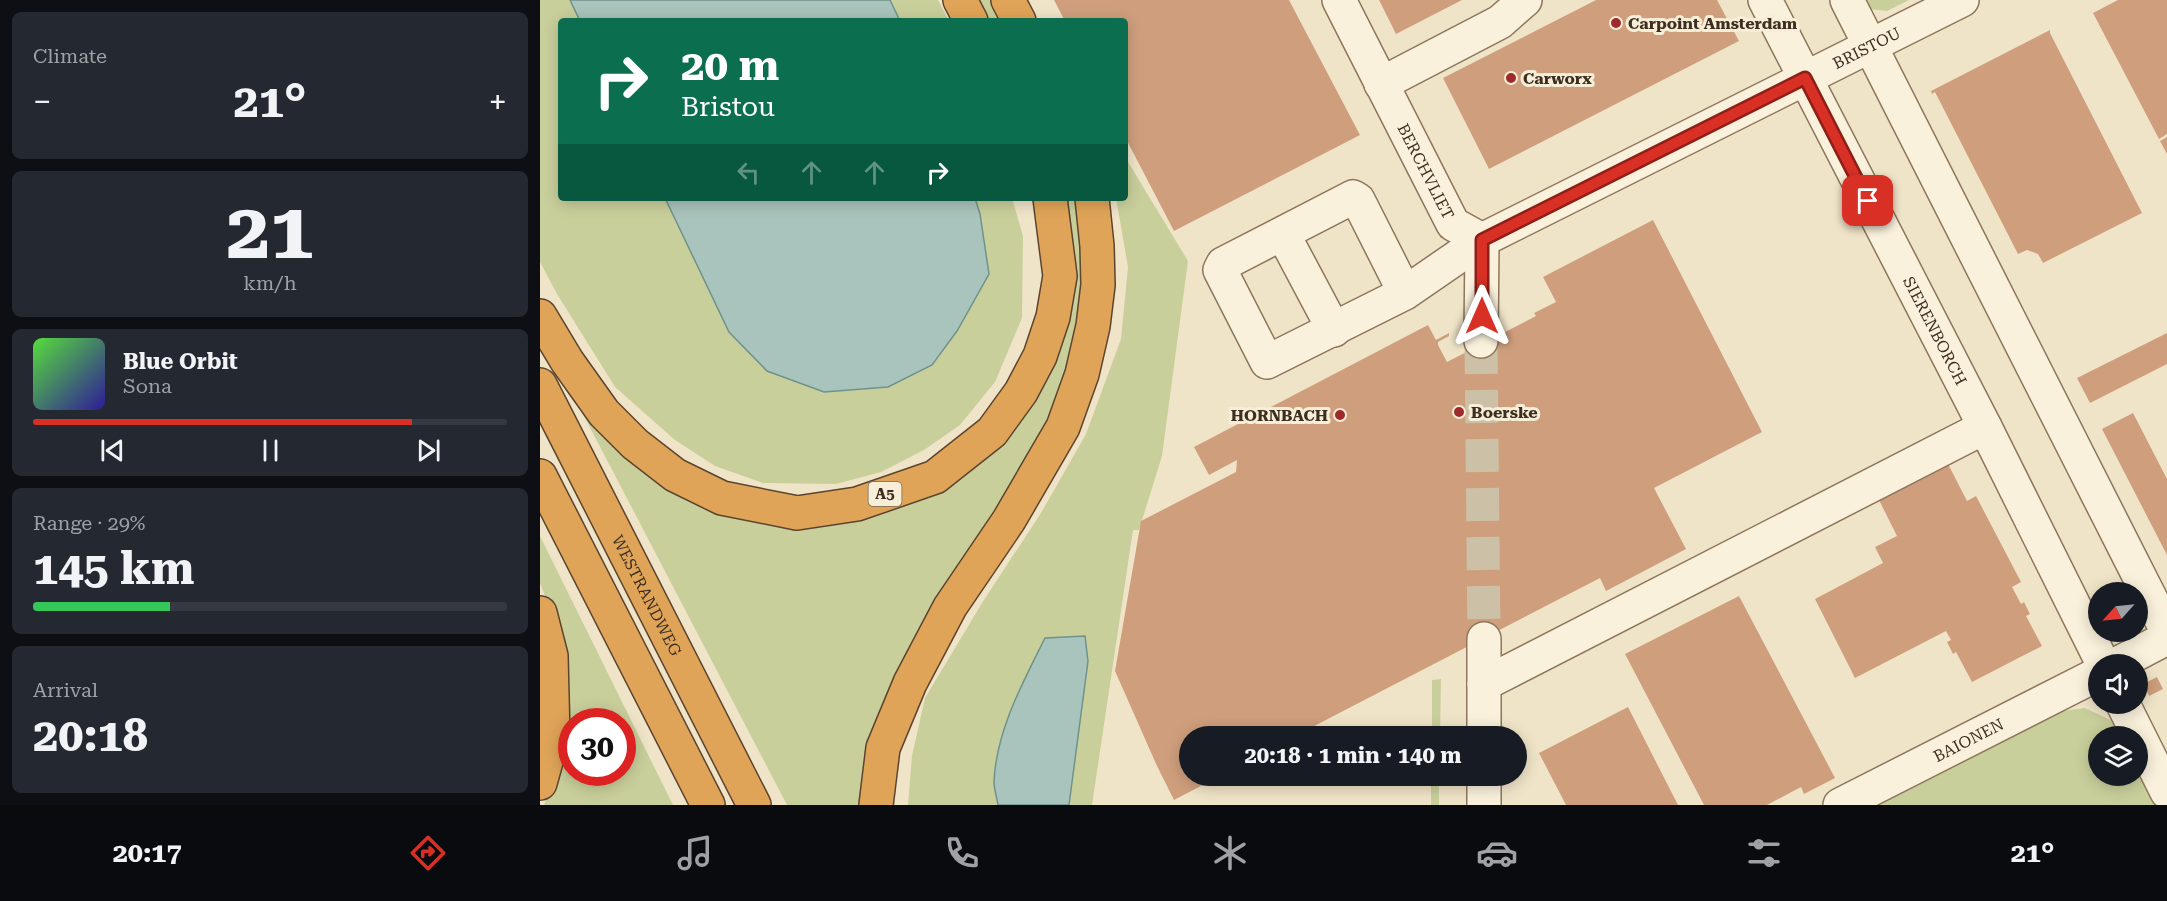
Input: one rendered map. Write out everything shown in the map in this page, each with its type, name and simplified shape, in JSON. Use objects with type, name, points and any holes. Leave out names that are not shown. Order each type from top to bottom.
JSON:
[{"type":"highway","points":[[960,0],[969,18]]},
{"type":"highway","points":[[1008,0],[1017,18]]},
{"type":"highway","name":"A5","points":[[540,316],[567,362],[604,413],[635,444],[675,475],[722,498],[797,513],[856,504],[935,477],[992,432],[1021,392],[1040,356],[1053,317],[1060,276],[1051,201]]},
{"type":"highway","points":[[876,805],[883,748],[910,683],[950,607],[1009,520],[1063,427],[1082,374],[1093,326],[1098,285],[1092,201]]},
{"type":"highway","name":"WESTRANDWEG","points":[[540,385],[754,805]]},
{"type":"highway","points":[[540,476],[708,805]]},
{"type":"highway","points":[[540,614],[551,656],[553,736],[540,783]]},
{"type":"street","name":"BERCHVLIET","points":[[1339,0],[1453,224],[1482,240]]},
{"type":"street","points":[[1381,84],[1500,22],[1525,0]]},
{"type":"street","name":"SIERENBORCH","points":[[1765,0],[2098,654]]},
{"type":"street","points":[[1847,0],[2167,631]]},
{"type":"street","name":"BRISTOU","points":[[1283,234],[1223,264],[1220,270],[1267,362],[1405,293],[1482,240],[1962,0]]},
{"type":"street","points":[[1334,330],[1283,234],[1353,197],[1358,200],[1405,293]]},
{"type":"street","points":[[1481,341],[1482,240]]},
{"type":"street","points":[[1485,684],[1984,427]]},
{"type":"street","points":[[2136,654],[2167,638]]},
{"type":"street","points":[[1484,639],[1484,726]]},
{"type":"street","name":"BAIONEN","points":[[1840,805],[2088,679]]},
{"type":"street","points":[[2128,714],[2167,792]]},
{"type":"street","points":[[1484,786],[1484,805]]},
{"type":"green space","points":[[540,0],[938,0],[947,18],[558,18],[558,201],[1013,201],[1023,236],[1022,318],[995,382],[960,425],[924,450],[881,472],[836,484],[763,483],[715,466],[675,440],[615,387],[557,294],[540,262]]},
{"type":"green space","points":[[972,0],[998,0],[1008,18],[982,18]]},
{"type":"green space","points":[[1864,0],[1909,0],[1887,11],[1870,9]]},
{"type":"green space","points":[[1128,162],[1188,261],[1162,456],[1139,530],[1133,530],[1092,805],[1069,805],[1088,661],[1085,636],[1045,638],[1024,681],[994,783],[998,805],[908,805],[912,756],[925,698],[982,603],[1041,513],[1086,434],[1121,339],[1128,267],[1117,201],[1128,201]]},
{"type":"green space","points":[[1057,201],[1078,201],[1084,239],[1083,303],[1068,373],[1044,434],[865,805],[787,805],[562,374],[660,478],[865,517],[1023,407]]},
{"type":"green space","points":[[540,536],[625,708],[558,708],[558,786],[636,786],[636,730],[673,805],[544,805],[552,786],[548,604],[540,583]]},
{"type":"green space","points":[[1441,679],[1440,726],[1432,726],[1432,680]]},
{"type":"green space","points":[[2085,708],[2088,709],[2088,714],[2098,714],[2119,726],[2088,726],[2088,786],[2148,784],[2158,805],[1880,805],[2062,711]]},
{"type":"green space","points":[[1431,786],[1439,786],[1439,805],[1431,805]]},
{"type":"water","points":[[570,0],[890,0],[899,18],[579,18]]},
{"type":"water","points":[[666,201],[976,201],[989,274],[957,331],[932,365],[888,387],[824,392],[767,371],[729,332]]},
{"type":"water","points":[[1085,636],[1088,661],[1069,805],[998,805],[994,782],[1005,726],[1045,638]]},
{"type":"building","points":[[1054,0],[1289,0],[1360,135],[1174,231],[1128,143],[1128,18],[1063,18]]},
{"type":"building","points":[[1379,0],[1462,0],[1396,34]]},
{"type":"building","points":[[1596,0],[1717,0],[1739,41],[1489,169],[1443,78]]},
{"type":"building","points":[[2118,0],[2167,0],[2167,134],[2159,139],[2093,13]]},
{"type":"building","points":[[2050,30],[2142,213],[2043,263],[2038,254],[2027,250],[2018,254],[1935,92],[1932,94],[1931,91]]},
{"type":"building","points":[[2167,137],[2167,154],[2160,141]]},
{"type":"building","points":[[1653,220],[1762,432],[1654,488],[1686,549],[1606,591],[1600,578],[1314,726],[1179,726],[1179,786],[1201,786],[1174,800],[1115,671],[1141,521],[1236,472],[1237,460],[1209,475],[1194,447],[1428,325],[1436,340],[1449,333],[1449,336],[1438,342],[1447,362],[1536,316],[1534,313],[1556,302],[1543,277]]},
{"type":"building","points":[[2167,333],[2167,364],[2090,403],[2077,378]]},
{"type":"building","points":[[2133,413],[2167,479],[2167,555],[2102,429]]},
{"type":"building","points":[[1945,458],[1967,501],[1976,496],[2021,582],[2012,587],[2021,604],[2024,602],[2030,614],[2026,616],[2042,646],[1972,682],[1956,652],[1953,654],[1947,642],[1951,640],[1946,631],[1855,678],[1815,599],[1883,563],[1875,547],[1897,536],[1876,494]]},
{"type":"building","points":[[1739,596],[1835,778],[1804,794],[1801,787],[1767,805],[1704,805],[1625,654]]},
{"type":"building","points":[[2157,677],[2163,689],[2149,696],[2148,682]]},
{"type":"building","points":[[1628,707],[1678,805],[1566,805],[1539,753]]},
{"type":"tunnel","points":[[1481,341],[1484,639]]},
{"type":"place","name":"Carpoint Amsterdam","points":[[1616,23]]},
{"type":"place","name":"Carworx","points":[[1511,78]]},
{"type":"place","name":"Boerske","points":[[1459,412]]},
{"type":"place","name":"HORNBACH","points":[[1340,415]]},
{"type":"route","points":[[1482,316],[1482,240],[1805,78],[1868,201]]}]
